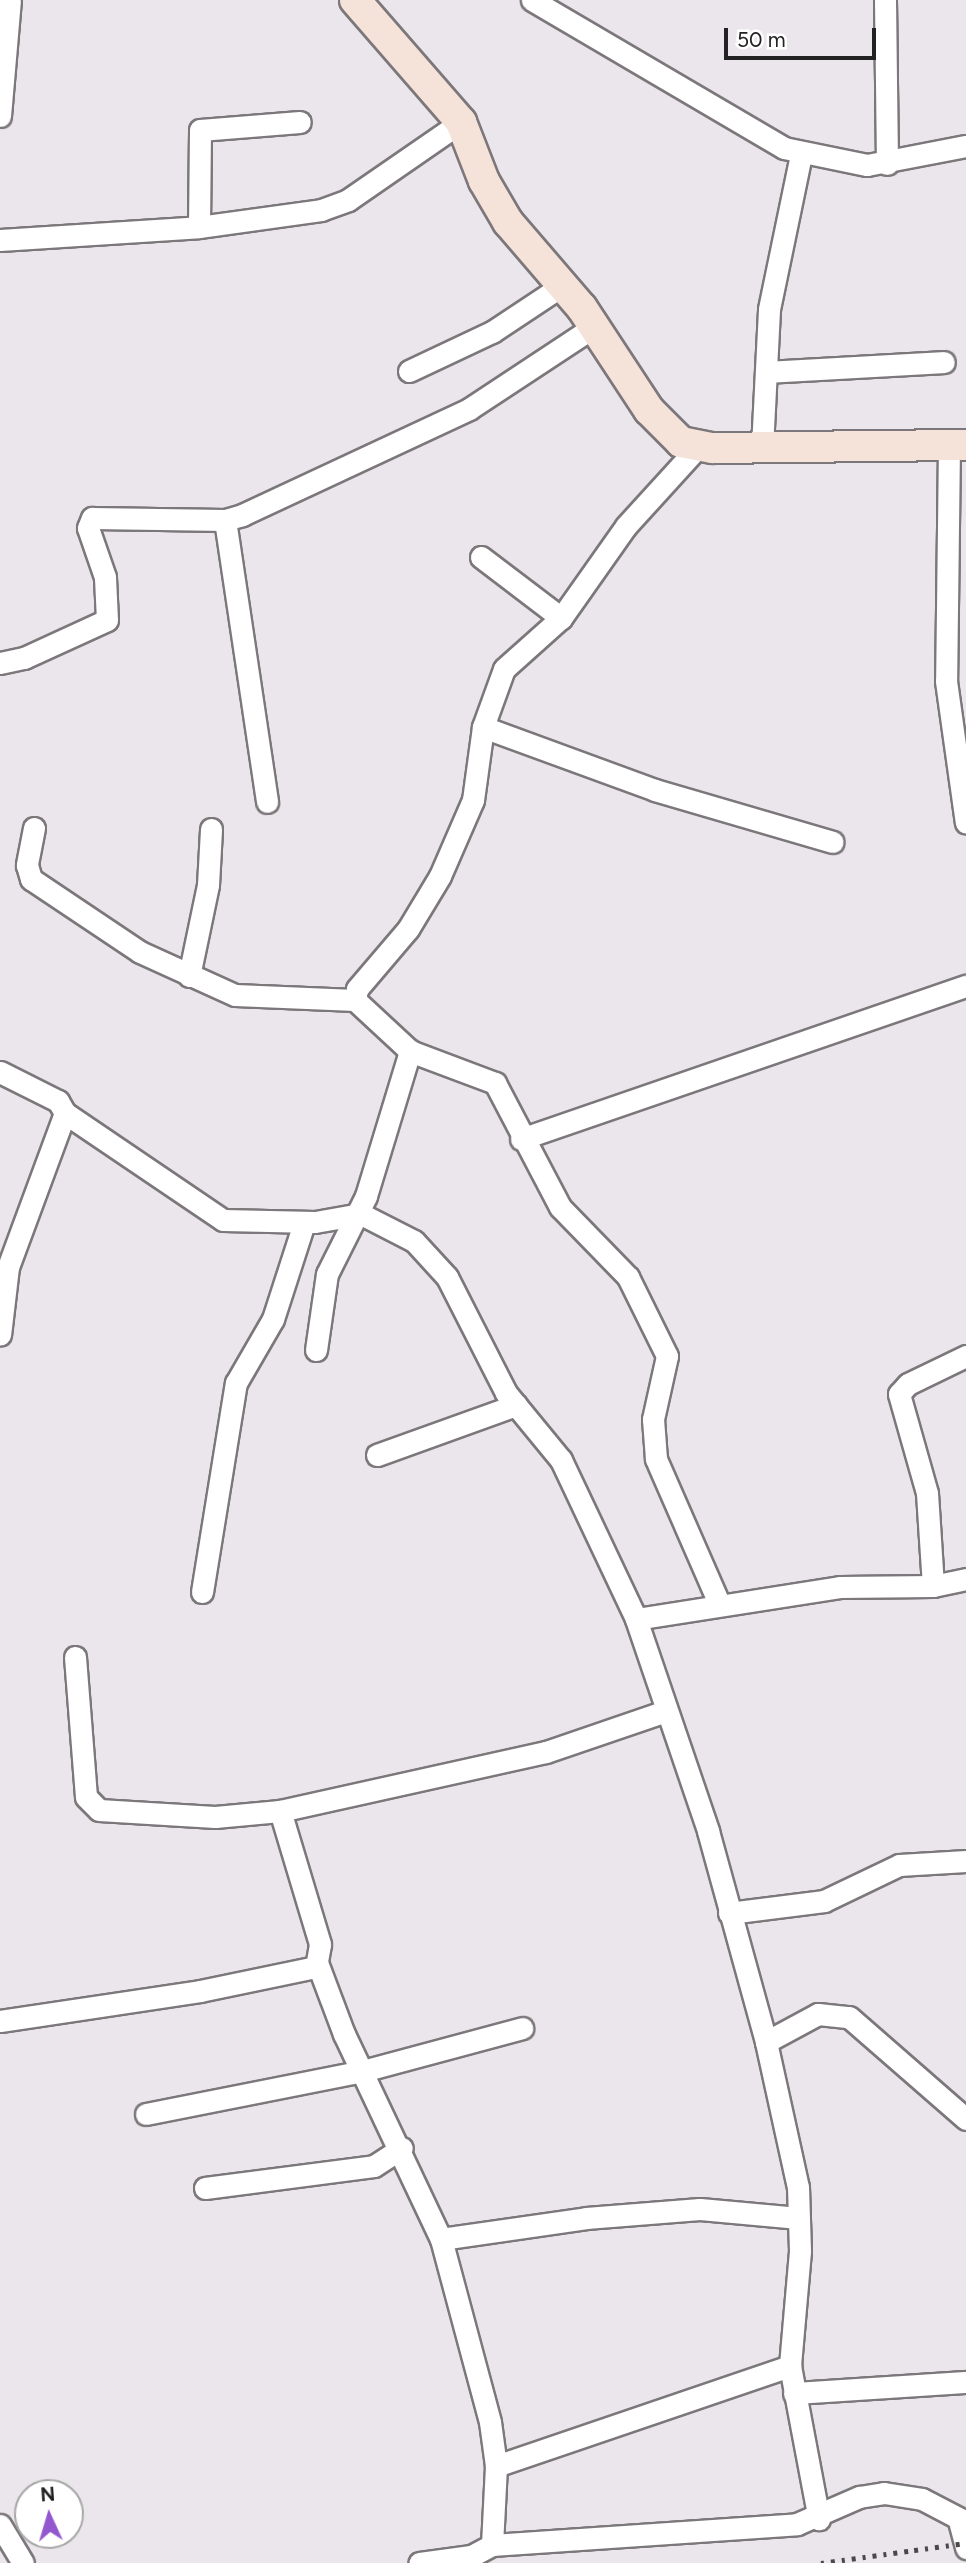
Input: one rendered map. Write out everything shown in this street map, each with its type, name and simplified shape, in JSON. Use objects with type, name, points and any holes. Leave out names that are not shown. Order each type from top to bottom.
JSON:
[{"type":"street","points":[[0,116],[10,0]]},
{"type":"street","points":[[355,0],[461,122],[500,209],[595,326],[649,411],[681,442],[697,448],[957,445],[946,681],[966,823]]},
{"type":"street","points":[[533,0],[733,122],[802,154],[853,165],[887,164],[966,146]]},
{"type":"street","points":[[884,0],[887,164]]},
{"type":"street","points":[[199,227],[200,130],[300,122]]},
{"type":"street","points":[[0,240],[199,227],[336,205],[461,122]]},
{"type":"street","points":[[762,448],[777,258],[802,154]]},
{"type":"street","points":[[409,371],[492,332],[563,285]]},
{"type":"street","points":[[0,663],[24,658],[107,620],[105,577],[88,528],[92,519],[225,520],[469,409],[595,326]]},
{"type":"street","points":[[767,372],[944,362]]},
{"type":"street","points":[[355,1000],[357,989],[408,929],[440,876],[473,800],[482,727],[504,669],[561,618],[626,526],[697,448]]},
{"type":"street","points":[[225,520],[267,802]]},
{"type":"street","points":[[481,557],[561,618]]},
{"type":"street","points":[[482,727],[655,790],[834,842]]},
{"type":"street","points":[[34,828],[27,865],[31,879],[139,952],[188,976],[261,999],[355,1000],[410,1051],[495,1083],[521,1139],[560,1207],[628,1277],[666,1350],[653,1419],[656,1459],[719,1603]]},
{"type":"street","points":[[188,976],[208,885],[211,829]]},
{"type":"street","points":[[521,1139],[966,986]]},
{"type":"street","points":[[316,1350],[327,1274],[366,1196],[410,1051]]},
{"type":"street","points":[[0,1072],[58,1101],[65,1113],[223,1220],[304,1223],[355,1214],[398,1231],[435,1261],[516,1405],[561,1461],[636,1619],[729,1913],[766,2042],[798,2188],[799,2218],[790,2366],[819,2519]]},
{"type":"street","points":[[0,1335],[4,1272],[65,1113]]},
{"type":"street","points":[[202,1592],[236,1383],[273,1319],[304,1223]]},
{"type":"street","points":[[933,1586],[927,1493],[898,1394],[908,1384],[966,1356]]},
{"type":"street","points":[[377,1455],[516,1405]]},
{"type":"street","points":[[636,1619],[719,1603],[840,1587],[933,1586],[966,1579]]},
{"type":"street","points":[[75,1657],[89,1805],[99,1810],[215,1817],[280,1811],[546,1752],[666,1711]]},
{"type":"street","points":[[280,1811],[320,1944],[318,1965],[363,2071],[402,2148],[441,2239],[471,2343],[496,2466],[492,2545]]},
{"type":"street","points":[[729,1913],[824,1901],[899,1865],[966,1861]]},
{"type":"street","points":[[0,2021],[262,1981],[318,1965]]},
{"type":"street","points":[[766,2042],[818,2014],[849,2017],[966,2119]]},
{"type":"street","points":[[146,2114],[363,2071],[522,2028]]},
{"type":"street","points":[[205,2188],[374,2166],[402,2148]]},
{"type":"street","points":[[441,2239],[586,2218],[699,2209],[799,2218]]},
{"type":"street","points":[[496,2466],[790,2366]]},
{"type":"street","points":[[794,2393],[966,2382]]},
{"type":"street","points":[[419,2563],[471,2556],[492,2545],[750,2529],[819,2519],[859,2497],[884,2493],[922,2499],[962,2521],[966,2548]]},
{"type":"street","points":[[0,2525],[23,2563]]},
{"type":"railway","points":[[821,2563],[966,2543]]}]
